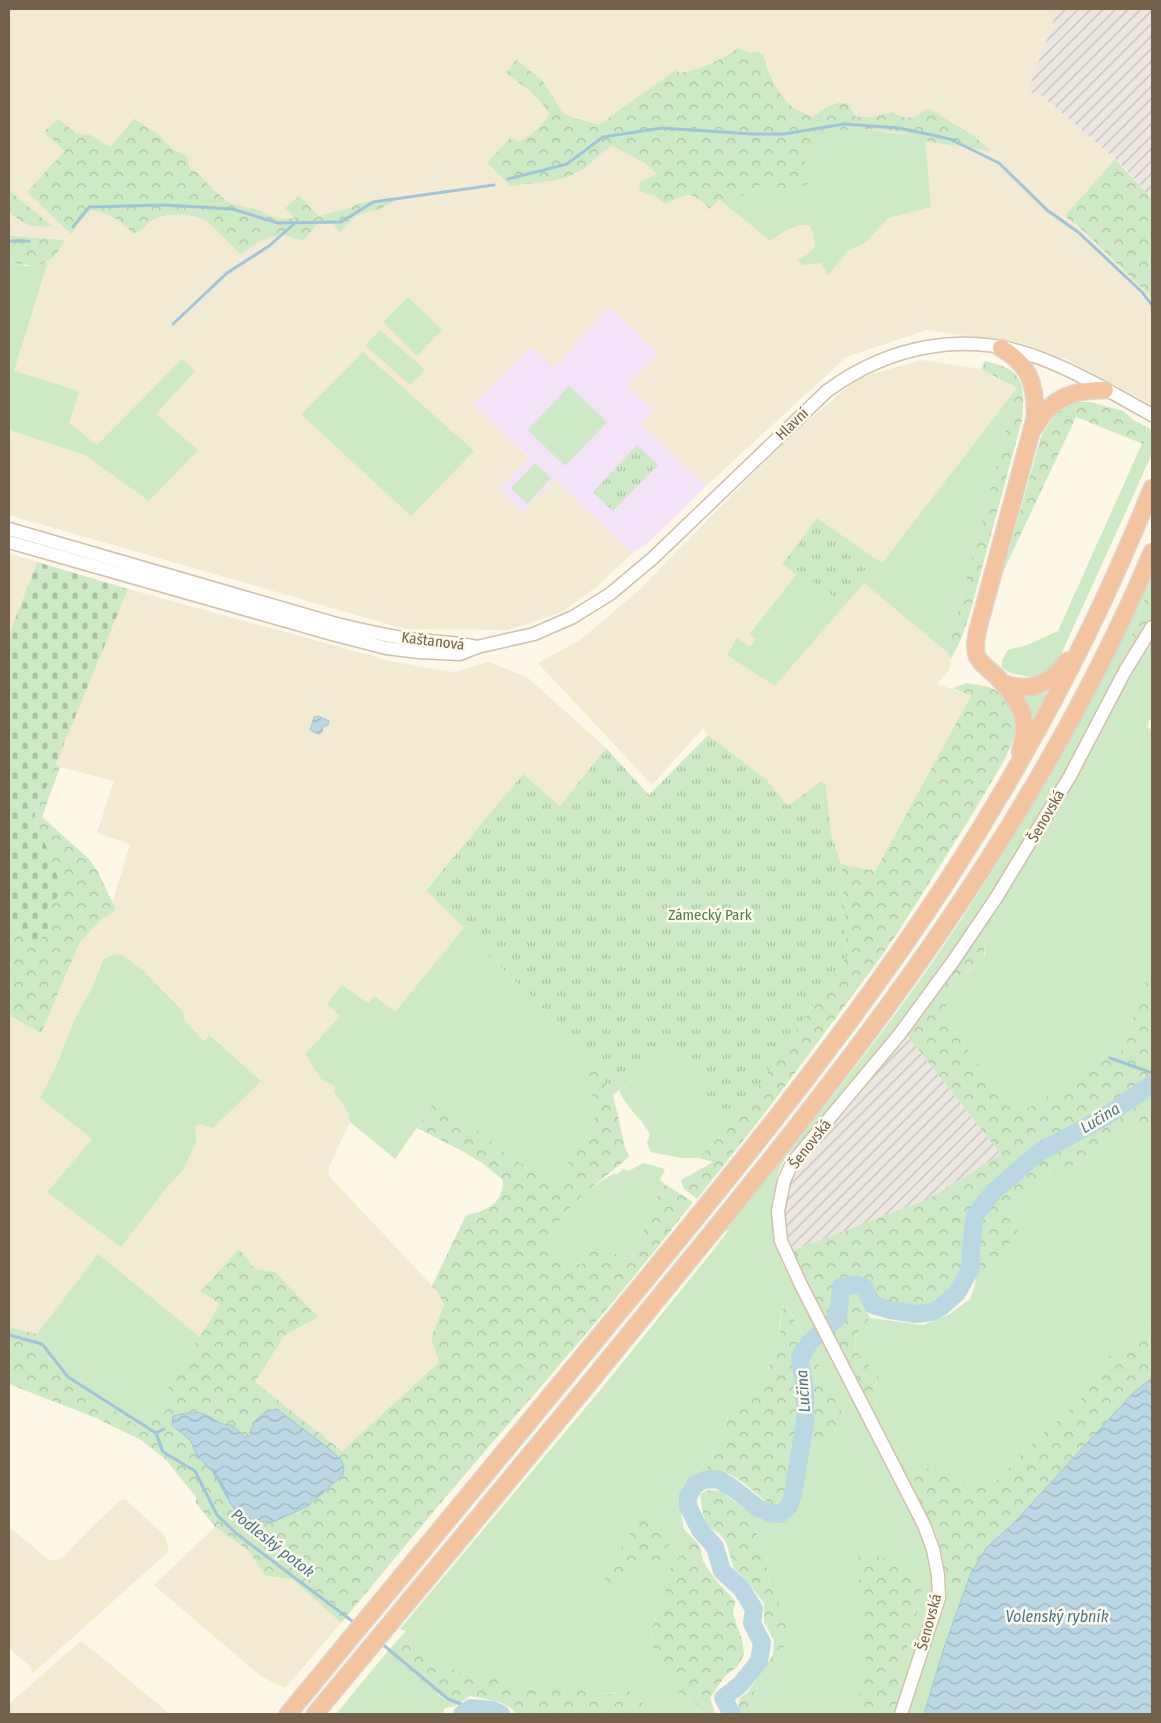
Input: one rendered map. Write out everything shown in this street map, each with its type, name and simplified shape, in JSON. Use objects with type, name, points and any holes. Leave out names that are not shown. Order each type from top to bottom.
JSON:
[{"type":"highway","points":[[1001,348],[1013,355],[1022,364],[1032,382],[1036,403],[1036,418],[976,638],[976,654],[979,660],[1004,684],[1020,706],[1024,731],[1019,754],[1001,794]]},
{"type":"highway","points":[[1032,433],[1044,413],[1061,398],[1082,391],[1105,390]]},
{"type":"highway","points":[[288,1714],[715,1196],[791,1099],[906,941],[946,882],[1001,794],[1052,704],[1115,577],[1152,488]]},
{"type":"highway","points":[[315,1714],[485,1510],[818,1101],[925,956],[1001,842],[1034,788],[1115,634],[1152,552]]},
{"type":"highway","points":[[1004,684],[1031,688],[1053,678],[1068,661],[1083,631],[1096,618]]},
{"type":"main road","name":"Hlavní","points":[[481,645],[534,634],[573,618],[600,601],[628,580],[667,546],[818,399],[857,371],[890,356],[924,346],[959,344],[1001,348],[1041,359],[1152,415]]},
{"type":"main road","name":"Kaštanová","points":[[9,530],[333,623],[387,636],[481,645]]},
{"type":"main road","name":"Kaštanová","points":[[9,542],[386,648],[460,654],[481,645]]},
{"type":"main road","name":"Šenovská","points":[[901,1714],[939,1598],[938,1575],[933,1549],[924,1525],[833,1349],[781,1241],[778,1211],[784,1181],[792,1163],[899,1035],[954,960],[996,898],[1070,776],[1121,680],[1152,627]]},
{"type":"shaded area","points":[[9,9],[1058,9],[1027,93],[1039,93],[1115,159],[1065,216],[1086,233],[1152,298],[1152,405],[1066,359],[1027,345],[927,330],[846,357],[706,486],[640,424],[628,386],[581,339],[554,368],[517,446],[530,459],[499,490],[523,512],[555,479],[632,553],[599,585],[562,612],[508,630],[405,629],[9,515],[9,387],[48,263],[9,262]]},
{"type":"shaded area","points":[[1058,9],[1152,9],[1152,199],[1121,164],[1039,93],[1027,93]]},
{"type":"shaded area","points":[[609,307],[658,353],[628,386],[654,410],[640,424],[706,486],[648,543],[632,553],[555,479],[523,512],[499,489],[530,458],[473,404],[532,346],[554,368]]},
{"type":"shaded area","points":[[921,360],[981,369],[1017,388],[882,563],[817,518],[782,564],[796,575],[749,633],[756,639],[750,647],[775,686],[864,582],[947,652],[951,659],[950,669],[937,684],[971,696],[875,871],[841,864],[831,833],[826,786],[788,806],[766,779],[708,735],[703,728],[652,785],[538,663],[580,640],[638,591],[793,433],[859,378]]},
{"type":"shaded area","points":[[9,553],[37,562],[9,635]]},
{"type":"shaded area","points":[[128,589],[394,662],[453,672],[489,662],[528,678],[606,748],[560,806],[523,775],[426,889],[464,928],[395,1012],[376,996],[368,1003],[342,985],[340,1016],[305,1054],[335,1085],[334,1092],[348,1114],[350,1122],[330,1165],[328,1175],[437,1291],[444,1305],[431,1338],[439,1362],[342,1451],[255,1382],[285,1335],[275,1273],[255,1269],[239,1249],[201,1291],[220,1304],[200,1337],[98,1255],[37,1334],[9,1327],[9,1017],[41,1032],[80,942],[101,920],[116,910],[112,904],[130,844],[97,833],[114,781],[55,764]],"holes":[[[122,955],[144,971],[183,1010],[183,1020],[204,1041],[211,1035],[261,1081],[195,1128],[195,1135],[183,1170],[163,1192],[47,1192],[92,1139],[40,1098],[58,1062],[74,1020],[92,988],[103,960]]]},
{"type":"shaded area","points":[[906,1034],[1001,1154],[928,1199],[791,1251],[785,1234],[784,1205],[792,1178],[808,1152]]},
{"type":"shaded area","points":[[122,1499],[126,1500],[165,1536],[169,1551],[33,1673],[30,1666],[9,1648],[9,1527],[48,1559],[57,1561]]},
{"type":"shaded area","points":[[215,1527],[248,1550],[265,1576],[292,1579],[341,1623],[285,1688],[262,1677],[154,1585]]},
{"type":"shaded area","points":[[81,1641],[170,1714],[9,1714],[9,1704]]},
{"type":"green space","points":[[738,48],[750,53],[757,52],[764,55],[770,76],[785,99],[795,109],[813,117],[829,106],[838,103],[848,104],[856,117],[872,117],[892,112],[911,118],[928,108],[974,136],[991,151],[925,141],[900,132],[885,130],[836,130],[809,133],[813,139],[805,155],[805,160],[808,170],[815,180],[795,190],[758,185],[740,197],[719,199],[710,209],[694,196],[687,195],[664,203],[654,195],[646,194],[639,190],[640,182],[657,174],[645,163],[613,146],[604,151],[590,164],[569,176],[511,186],[487,163],[511,137],[519,142],[532,134],[549,115],[536,97],[506,73],[516,60],[542,80],[562,112],[571,117],[599,125],[677,69],[679,73],[702,67],[725,57]]},
{"type":"green space","points":[[58,119],[77,134],[91,135],[106,145],[111,146],[134,119],[159,135],[172,149],[187,156],[190,169],[198,173],[224,199],[232,204],[258,210],[279,219],[295,218],[285,208],[299,196],[319,216],[350,208],[359,203],[394,198],[397,200],[378,210],[356,216],[340,232],[333,223],[317,224],[303,241],[288,236],[274,236],[262,240],[240,254],[206,221],[188,215],[168,215],[156,218],[134,234],[115,218],[91,210],[71,234],[27,192],[65,151],[44,132]]},
{"type":"green space","points":[[860,129],[917,136],[925,141],[931,207],[888,218],[866,242],[848,251],[828,276],[821,263],[803,265],[797,260],[808,254],[815,247],[814,235],[810,226],[799,225],[770,241],[719,199],[740,197],[758,185],[795,190],[814,180],[807,169],[805,161],[806,151],[812,139],[809,133]]},
{"type":"green space","points":[[1115,159],[1152,199],[1152,298],[1086,233],[1065,216]]},
{"type":"green space","points":[[9,190],[52,226],[29,225],[9,212]]},
{"type":"green space","points":[[9,236],[64,240],[60,249],[49,260],[35,265],[27,265],[9,262]]},
{"type":"green space","points":[[9,262],[26,266],[48,262],[14,371],[79,391],[69,423],[97,445],[182,359],[195,371],[156,414],[198,450],[149,501],[85,455],[9,430]]},
{"type":"green space","points":[[408,297],[442,330],[417,356],[383,322]]},
{"type":"green space","points":[[380,330],[425,370],[410,385],[365,345]]},
{"type":"green space","points":[[363,352],[474,451],[411,516],[301,414]]},
{"type":"green space","points":[[985,361],[1008,369],[1019,380],[1023,397],[1022,420],[969,616],[961,639],[951,659],[947,652],[1017,388],[981,369]]},
{"type":"green space","points":[[569,386],[607,422],[565,466],[528,430]]},
{"type":"green space","points":[[1017,388],[947,652],[864,583],[775,686],[727,655],[737,638],[750,647],[756,639],[749,634],[796,575],[782,564],[817,518],[882,563]]},
{"type":"green space","points":[[1078,402],[1091,402],[1123,411],[1133,420],[1149,428],[1143,444],[1076,417],[1003,572],[1041,437],[1057,410]]},
{"type":"green space","points":[[1149,428],[1152,430],[1152,454],[1058,661],[1036,678],[1010,673],[1002,668],[1002,660],[1008,650],[1027,645],[1058,631]]},
{"type":"green space","points":[[637,445],[658,465],[613,511],[593,492]]},
{"type":"green space","points":[[535,463],[551,478],[527,504],[511,488]]},
{"type":"green space","points":[[816,521],[873,560],[839,600],[785,562]]},
{"type":"green space","points":[[37,562],[128,589],[33,819],[43,838],[63,891],[51,904],[49,928],[37,945],[9,924],[9,635]]},
{"type":"green space","points":[[1152,571],[1152,582],[1133,627],[1131,644],[1137,639],[1077,751],[1026,840],[970,930],[902,1023],[811,1135],[788,1154],[777,1176],[774,1202],[775,1243],[783,1264],[901,1491],[926,1545],[932,1574],[932,1603],[917,1654],[903,1687],[898,1679],[920,1604],[895,1562],[872,1555],[863,1604],[865,1618],[860,1631],[866,1660],[861,1680],[857,1714],[752,1714],[751,1706],[756,1687],[767,1674],[784,1647],[790,1631],[775,1594],[769,1585],[766,1554],[756,1532],[754,1521],[757,1518],[774,1522],[784,1519],[795,1503],[801,1481],[805,1451],[838,1429],[849,1426],[810,1347],[784,1300],[778,1342],[765,1378],[740,1401],[728,1417],[718,1450],[702,1475],[683,1486],[679,1500],[686,1542],[685,1549],[666,1573],[666,1591],[651,1631],[652,1645],[659,1670],[671,1680],[680,1694],[696,1703],[698,1707],[696,1714],[656,1714],[646,1708],[640,1700],[615,1692],[599,1695],[560,1684],[547,1690],[524,1688],[495,1676],[472,1676],[412,1650],[406,1631],[400,1629],[598,1393],[716,1247],[728,1231],[726,1230],[897,1012],[953,932],[1046,782],[1101,678]]},
{"type":"green space","points":[[1152,582],[1152,619],[1131,644],[1133,627]]},
{"type":"green space","points":[[1152,638],[1152,719],[1147,727],[1152,730],[1152,971],[1139,995],[1126,1046],[1119,1053],[1089,1061],[1066,1084],[1051,1094],[1028,1108],[1017,1109],[1007,1106],[985,1082],[981,1067],[956,1034],[946,1010],[946,996],[952,984],[959,976],[972,969],[985,954],[986,940],[978,936],[1056,812]]},
{"type":"green space","points":[[967,683],[990,687],[1003,695],[1014,716],[1015,735],[1005,759],[970,818],[878,961],[771,1105],[697,1199],[683,1188],[681,1180],[713,1162],[699,1158],[737,1117],[847,956],[841,864],[875,871],[971,696],[952,688]]},
{"type":"green space","points":[[1047,693],[1033,718],[1024,696]]},
{"type":"green space","name":"Zámecký Park","points":[[708,735],[766,779],[788,806],[822,781],[826,786],[831,833],[841,864],[847,956],[737,1117],[696,1092],[708,1074],[685,1054],[665,1041],[644,1071],[613,1095],[588,1054],[462,930],[464,928],[426,890],[523,774],[560,806],[606,748],[649,795]]},
{"type":"green space","points":[[55,764],[60,767],[42,817],[89,859],[98,872],[116,910],[101,920],[80,942],[41,1033],[9,1016],[9,924],[37,944],[49,928],[51,904],[63,891],[43,838],[33,819]]},
{"type":"green space","points":[[462,930],[588,1054],[588,1086],[597,1106],[597,1112],[587,1137],[577,1146],[561,1176],[552,1187],[441,1103],[435,1102],[395,1159],[350,1122],[348,1113],[334,1092],[335,1086],[322,1080],[305,1054],[340,1016],[327,1004],[342,985],[368,1003],[375,996],[395,1012]]},
{"type":"green space","points":[[978,936],[986,940],[984,958],[981,963],[959,976],[952,984],[946,996],[946,1010],[956,1034],[981,1067],[985,1082],[1007,1106],[1017,1109],[1028,1108],[1066,1084],[1089,1061],[1119,1053],[1126,1046],[1139,995],[1152,971],[1152,1122],[1145,1126],[1127,1128],[1120,1135],[1098,1147],[1083,1161],[1046,1178],[1016,1203],[1008,1217],[1018,1230],[1015,1238],[988,1268],[974,1288],[978,1269],[978,1245],[983,1216],[997,1197],[1038,1164],[1031,1153],[1009,1173],[995,1180],[975,1206],[967,1245],[966,1269],[953,1290],[937,1303],[920,1308],[886,1302],[875,1296],[868,1283],[859,1280],[832,1284],[836,1304],[831,1319],[827,1323],[791,1251],[928,1199],[1001,1154],[906,1034]]},
{"type":"green space","points":[[114,954],[122,955],[144,971],[183,1011],[184,1020],[204,1041],[210,1035],[261,1081],[213,1128],[200,1124],[195,1128],[196,1143],[183,1170],[163,1192],[121,1247],[47,1192],[92,1139],[40,1098],[58,1062],[74,1020],[92,988],[103,960]]},
{"type":"green space","points":[[665,1041],[685,1054],[708,1074],[696,1092],[737,1117],[699,1158],[681,1158],[651,1152],[647,1143],[650,1134],[619,1091],[644,1071]]},
{"type":"green space","points":[[588,1054],[613,1095],[629,1157],[570,1208],[551,1234],[544,1248],[581,1265],[592,1245],[631,1260],[661,1188],[666,1185],[693,1202],[604,1312],[341,1623],[292,1579],[265,1576],[248,1550],[215,1527],[196,1503],[196,1497],[167,1461],[141,1440],[96,1418],[9,1384],[9,1327],[37,1334],[42,1348],[70,1382],[143,1429],[220,1304],[201,1291],[239,1249],[255,1269],[275,1272],[318,1317],[285,1335],[255,1382],[342,1451],[439,1362],[431,1338],[444,1305],[437,1291],[432,1286],[466,1215],[487,1209],[497,1200],[503,1188],[503,1180],[482,1163],[417,1128],[434,1102],[441,1103],[552,1187],[561,1176],[577,1146],[587,1137],[597,1112],[597,1106],[588,1086]]},
{"type":"green space","points":[[1152,1122],[1152,1324],[1109,1356],[1081,1400],[1030,1445],[997,1480],[973,1485],[951,1472],[919,1468],[905,1477],[872,1410],[877,1407],[873,1392],[877,1383],[872,1368],[862,1360],[855,1343],[862,1328],[870,1318],[923,1325],[950,1314],[970,1299],[974,1288],[988,1268],[1015,1238],[1018,1230],[1008,1217],[1016,1203],[1046,1178],[1083,1161],[1098,1147],[1120,1135],[1127,1128],[1145,1126]]},
{"type":"green space","points":[[643,1163],[665,1169],[660,1180],[666,1185],[661,1188],[631,1260],[592,1245],[581,1265],[544,1248],[565,1214],[583,1195],[615,1173],[616,1175],[623,1169],[629,1171]]},
{"type":"green space","points":[[98,1254],[200,1337],[143,1429],[70,1382],[42,1348],[37,1334]]},
{"type":"green space","points":[[845,1291],[854,1291],[859,1294],[870,1318],[856,1336],[855,1343],[859,1355],[879,1375],[873,1390],[877,1407],[872,1410],[832,1330],[841,1321],[845,1313]]},
{"type":"green space","points":[[784,1300],[807,1343],[798,1359],[803,1409],[785,1492],[780,1503],[771,1506],[732,1475],[720,1472],[702,1475],[718,1450],[728,1417],[740,1401],[765,1378],[778,1342]]},
{"type":"green space","points":[[1152,1324],[1152,1378],[1133,1393],[1012,1525],[987,1547],[971,1573],[954,1592],[947,1594],[942,1555],[936,1534],[905,1477],[919,1467],[951,1472],[973,1485],[997,1480],[1030,1445],[1081,1400],[1109,1356]]},
{"type":"green space","points":[[810,1347],[849,1426],[838,1429],[805,1451],[808,1422],[807,1388],[803,1358]]},
{"type":"green space","points":[[707,1490],[720,1491],[757,1518],[754,1521],[756,1532],[766,1554],[769,1585],[790,1618],[790,1631],[784,1647],[767,1674],[756,1687],[751,1706],[752,1714],[741,1714],[738,1706],[740,1698],[748,1692],[773,1655],[774,1640],[764,1622],[764,1603],[747,1581],[734,1569],[726,1542],[719,1533],[707,1526],[700,1495]]},
{"type":"green space","points":[[647,1517],[654,1519],[659,1534],[668,1537],[671,1541],[666,1552],[657,1562],[647,1563],[640,1561],[627,1580],[617,1588],[609,1586],[605,1580],[606,1571],[635,1526]]},
{"type":"green space","points":[[683,1528],[700,1546],[703,1561],[714,1578],[735,1601],[733,1614],[742,1640],[744,1655],[737,1667],[725,1676],[710,1698],[715,1714],[696,1714],[698,1707],[696,1703],[680,1694],[671,1680],[659,1670],[652,1645],[651,1631],[666,1591],[666,1573],[685,1549],[686,1542]]},
{"type":"green space","points":[[858,1550],[895,1562],[922,1583],[920,1604],[898,1679],[903,1687],[894,1714],[857,1714],[861,1680],[866,1660],[860,1631],[865,1618],[859,1584]]},
{"type":"green space","points":[[971,1573],[944,1648],[924,1714],[907,1714],[947,1594],[954,1592]]},
{"type":"green space","points":[[406,1631],[412,1650],[472,1676],[495,1676],[524,1688],[547,1690],[560,1684],[599,1695],[629,1691],[656,1714],[516,1714],[502,1703],[470,1696],[455,1706],[429,1688],[388,1651]]},
{"type":"green space","points":[[388,1651],[442,1698],[455,1706],[445,1708],[442,1714],[336,1714]]},
{"type":"water","points":[[318,716],[329,721],[328,725],[323,727],[322,732],[318,734],[310,730],[314,717]]},
{"type":"water","name":"Volenský rybník","points":[[1152,1378],[1152,1714],[924,1714],[944,1648],[971,1573],[987,1547],[1012,1525],[1133,1393]]},
{"type":"water","points":[[277,1409],[332,1451],[342,1461],[343,1475],[308,1506],[273,1522],[251,1522],[239,1516],[230,1503],[221,1479],[198,1457],[190,1440],[172,1425],[173,1416],[190,1413],[202,1414],[221,1423],[232,1425],[245,1437],[249,1437],[258,1418]]},
{"type":"waterway","points":[[508,179],[567,164],[603,137],[662,128],[752,134],[784,134],[844,124],[899,128],[950,139],[999,163],[1047,210],[1078,232],[1142,292],[1152,305]]},
{"type":"waterway","points":[[73,227],[89,207],[164,205],[232,209],[278,223],[341,222],[373,202],[494,185]]},
{"type":"waterway","points":[[173,324],[227,273],[269,246],[295,223]]},
{"type":"waterway","points":[[9,241],[29,241]]},
{"type":"waterway","points":[[1110,1058],[1152,1073]]},
{"type":"waterway","name":"Lučina","points":[[732,1714],[723,1698],[741,1684],[759,1661],[762,1643],[752,1623],[754,1609],[741,1588],[722,1571],[715,1547],[700,1530],[688,1506],[688,1496],[695,1485],[704,1480],[718,1479],[758,1508],[769,1513],[780,1514],[789,1506],[793,1494],[805,1422],[805,1392],[800,1358],[809,1343],[838,1317],[841,1287],[856,1285],[864,1287],[873,1305],[890,1310],[916,1314],[932,1312],[941,1307],[957,1293],[970,1270],[975,1215],[994,1191],[1038,1153],[1103,1118],[1152,1084]]},
{"type":"waterway","name":"Podleský potok","points":[[9,1335],[42,1344],[68,1377],[156,1433],[163,1452],[195,1471],[217,1515],[237,1534],[356,1624]]},
{"type":"waterway","points":[[156,1433],[164,1429]]},
{"type":"waterway","points":[[213,1470],[228,1497]]},
{"type":"waterway","name":"Podleský potok","points":[[381,1643],[448,1699],[471,1708]]},
{"type":"waterway","name":"Lučina","points":[[462,1714],[471,1708],[492,1710],[501,1714]]}]
